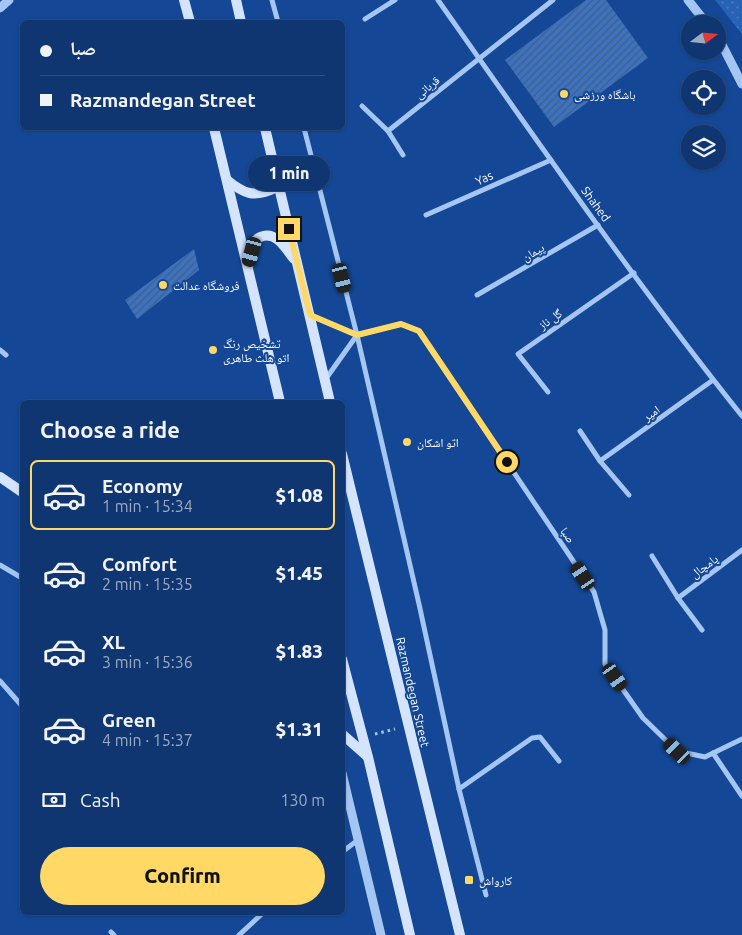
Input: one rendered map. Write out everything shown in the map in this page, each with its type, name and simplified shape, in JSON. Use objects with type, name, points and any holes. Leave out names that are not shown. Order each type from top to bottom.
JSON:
[{"type":"main road","points":[[184,0],[189,20]]},
{"type":"main road","points":[[236,0],[241,20]]},
{"type":"main road","points":[[214,130],[280,400]]},
{"type":"main road","points":[[266,130],[329,400]]},
{"type":"main road","points":[[227,180],[238,190],[253,195],[266,193],[275,188],[277,176]]},
{"type":"main road","points":[[248,269],[253,244],[259,237],[266,235],[276,238],[282,243],[297,264]]},
{"type":"main road","name":"Razmandegan Street","points":[[345,466],[460,935]]},
{"type":"main road","points":[[0,477],[20,491]]},
{"type":"main road","points":[[345,670],[368,757],[410,935]]},
{"type":"main road","points":[[345,737],[368,757]]},
{"type":"street","points":[[0,8],[9,0]]},
{"type":"street","points":[[272,0],[277,20]]},
{"type":"street","points":[[365,19],[395,0]]},
{"type":"street","name":"Shahed","points":[[438,0],[550,160],[713,380],[742,416]]},
{"type":"street","name":"قربانی","points":[[388,131],[553,0]]},
{"type":"street","points":[[688,0],[700,15]]},
{"type":"street","points":[[726,53],[742,84]]},
{"type":"street","points":[[362,106],[388,131],[403,155]]},
{"type":"street","points":[[305,130],[357,335],[419,604],[459,789],[486,895]]},
{"type":"street","name":"Yas","points":[[426,215],[550,160]]},
{"type":"street","name":"پیمان","points":[[477,295],[598,225]]},
{"type":"street","name":"گل ناز","points":[[548,392],[518,354],[634,273]]},
{"type":"street","points":[[310,315],[357,335]]},
{"type":"street","name":"صبا","points":[[357,335],[401,324],[419,331],[594,592],[605,630],[606,664],[643,718],[677,751],[705,757],[742,739]]},
{"type":"street","points":[[324,380],[357,335]]},
{"type":"street","points":[[0,350],[6,355]]},
{"type":"street","name":"امیر","points":[[600,461],[713,380]]},
{"type":"street","points":[[580,432],[600,461],[629,495]]},
{"type":"street","name":"پامچال","points":[[678,598],[742,550]]},
{"type":"street","points":[[652,556],[678,598],[702,630]]},
{"type":"street","points":[[0,565],[20,577]]},
{"type":"street","points":[[0,681],[20,704]]},
{"type":"street","points":[[459,789],[532,738],[540,737],[560,761]]},
{"type":"street","points":[[713,753],[742,796]]},
{"type":"street","points":[[345,797],[358,840],[381,935]]},
{"type":"street","points":[[345,850],[358,840]]},
{"type":"street","points":[[239,935],[261,915]]},
{"type":"path","points":[[363,737],[408,726]]},
{"type":"shaded area","points":[[715,0],[742,0],[742,34]]},
{"type":"building","name":"باشگاه ورزشی","points":[[586,0],[606,0],[648,58],[554,127],[505,60]]},
{"type":"building","name":"فروشگاه عدالت","points":[[194,249],[199,270],[137,319],[125,300]]},
{"type":"place","name":"باشگاه ورزشی","points":[[564,94]]},
{"type":"place","name":"فروشگاه عدالت","points":[[163,285]]},
{"type":"place","name":"تشخیص رنگ اتو هلث طاهری","points":[[213,350]]},
{"type":"place","name":"اتو اشکان","points":[[407,442]]},
{"type":"place","name":"کارواش","points":[[469,880]]},
{"type":"route","points":[[289,229],[310,315],[357,335],[401,324],[419,331],[507,462]]}]
